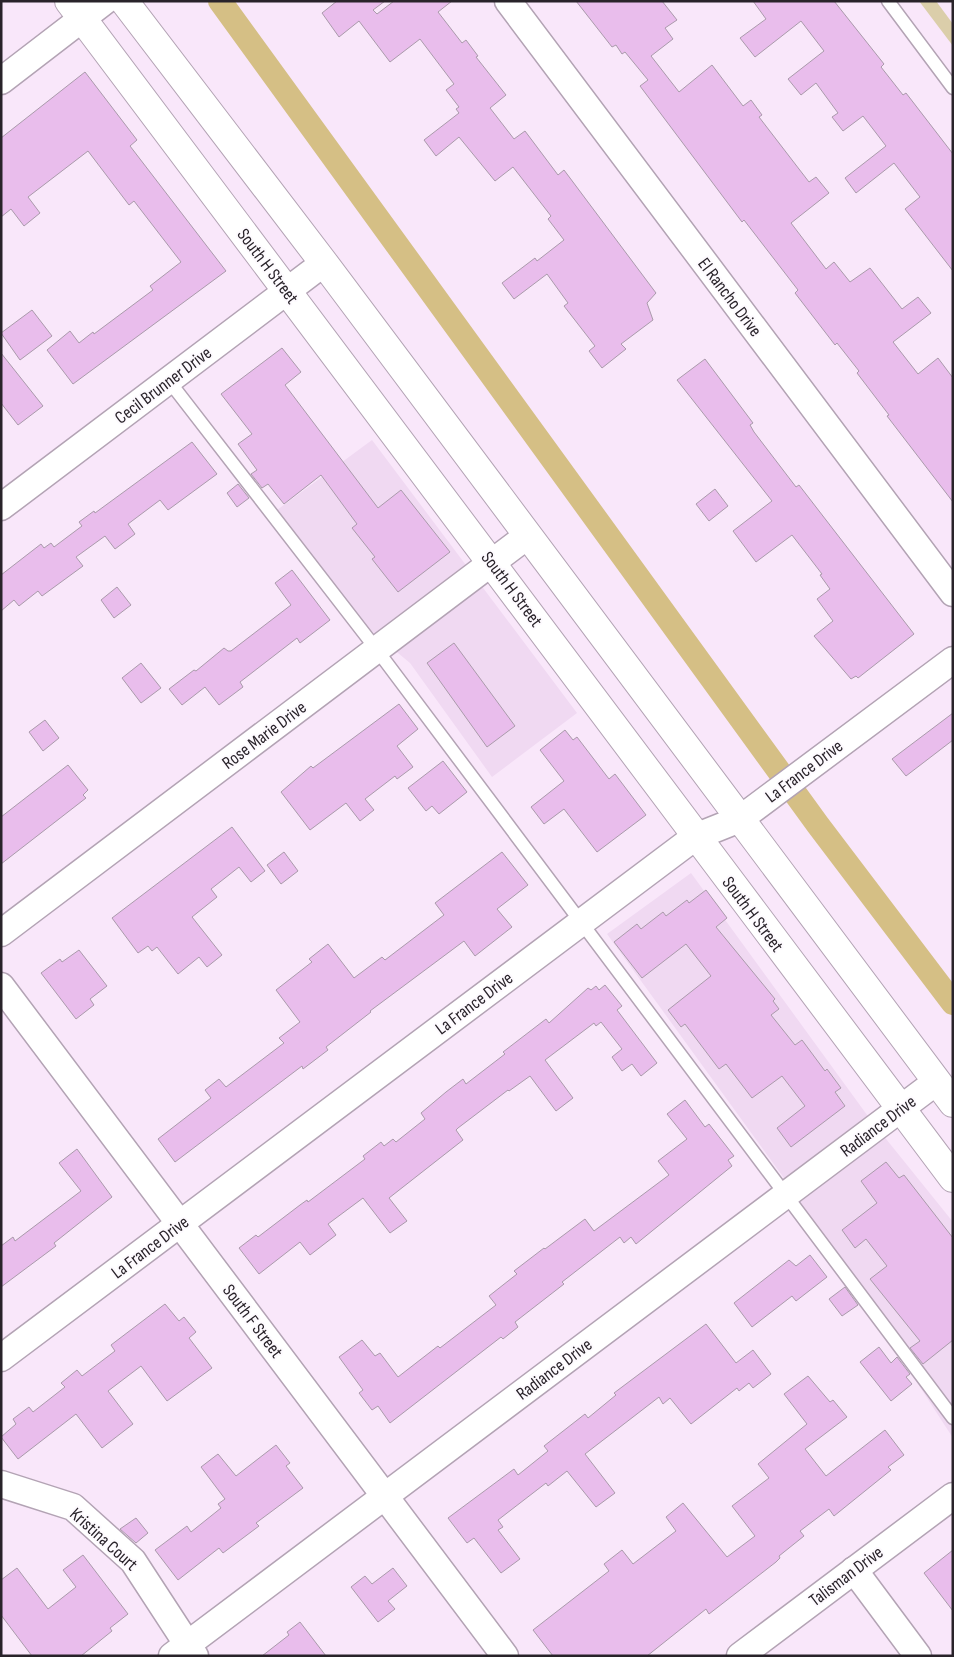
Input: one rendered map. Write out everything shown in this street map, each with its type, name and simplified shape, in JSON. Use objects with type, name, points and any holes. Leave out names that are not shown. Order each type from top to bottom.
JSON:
[{"type":"street","points":[[1,81],[76,10],[105,1]]},
{"type":"street","points":[[124,1],[324,263],[953,1103]]},
{"type":"street","name":"El Rancho Drive","points":[[508,1],[953,593]]},
{"type":"street","name":"South H Street","points":[[76,10],[493,563],[695,837],[953,1178]]},
{"type":"street","name":"Cecil Brunner Drive","points":[[1,507],[324,263]]},
{"type":"street","name":"Rose Marie Drive","points":[[1,933],[527,536]]},
{"type":"street","name":"La France Drive","points":[[1,1358],[695,837],[740,819],[953,660]]},
{"type":"street","name":"South F Street","points":[[1,986],[505,1656]]},
{"type":"street","name":"Radiance Drive","points":[[185,1652],[385,1496],[936,1082]]},
{"type":"street","name":"Kristina Court","points":[[1,1484],[73,1508],[133,1561],[185,1652]]},
{"type":"street","name":"Talisman Drive","points":[[740,1656],[953,1496]]},
{"type":"street","points":[[854,1570],[918,1656]]},
{"type":"lane","points":[[888,1],[953,88]]},
{"type":"lane","points":[[169,380],[377,650],[953,1418]]},
{"type":"shaded area","points":[[919,1],[936,1],[953,24],[953,46]]},
{"type":"shaded area","points":[[372,440],[577,713],[492,777],[410,663],[362,623],[277,510]]},
{"type":"shaded area","points":[[691,873],[870,1119],[953,1222],[953,1438],[789,1185],[607,934]]},
{"type":"building","points":[[337,1],[385,1],[373,10],[377,14],[394,1],[452,1],[438,12],[462,43],[466,40],[478,56],[476,57],[506,95],[490,108],[514,139],[525,131],[558,175],[564,170],[656,293],[647,303],[653,320],[621,344],[626,349],[602,368],[589,351],[595,346],[564,306],[568,303],[547,274],[514,299],[502,283],[535,258],[537,261],[564,240],[548,219],[551,216],[513,167],[495,181],[459,137],[436,156],[424,140],[459,113],[456,109],[459,107],[446,90],[454,84],[420,39],[390,62],[359,21],[339,37],[322,13]]},
{"type":"building","points":[[576,1],[662,1],[677,20],[665,28],[673,39],[651,56],[679,92],[712,65],[743,106],[751,100],[762,115],[759,117],[809,182],[816,177],[829,193],[791,223],[826,269],[834,262],[850,282],[870,268],[902,309],[918,297],[931,313],[893,342],[918,374],[938,358],[953,378],[953,502],[887,416],[889,415],[857,373],[859,371],[837,343],[835,345],[795,293],[798,290],[744,220],[742,222],[640,86],[648,80],[625,52],[622,54],[616,45],[612,47]]},
{"type":"building","points":[[753,1],[834,1],[884,64],[881,67],[903,95],[906,93],[953,154],[953,271],[905,209],[920,197],[894,163],[856,193],[845,178],[886,146],[863,116],[843,131],[832,117],[838,113],[816,83],[801,95],[788,79],[824,51],[801,21],[755,57],[740,38],[766,19]]},
{"type":"building","points":[[85,72],[137,140],[130,146],[226,271],[73,384],[47,350],[70,331],[79,343],[93,332],[94,334],[153,290],[150,286],[181,262],[134,201],[129,205],[88,151],[28,197],[40,213],[24,226],[11,209],[1,217],[1,138]]},
{"type":"building","points":[[32,310],[52,336],[20,360],[1,333]]},
{"type":"building","points":[[282,348],[301,372],[285,385],[378,508],[401,490],[450,552],[398,592],[372,559],[375,557],[352,528],[357,524],[321,475],[284,504],[268,484],[262,488],[251,474],[257,470],[238,444],[252,434],[221,394]]},
{"type":"building","points":[[1,353],[43,406],[18,425],[1,403]]},
{"type":"building","points":[[705,359],[753,423],[750,425],[754,432],[796,487],[799,485],[914,634],[858,678],[856,676],[851,679],[814,636],[833,621],[817,599],[830,589],[820,575],[822,574],[792,535],[756,562],[733,531],[772,501],[677,380]]},
{"type":"building","points":[[192,442],[217,474],[168,510],[160,500],[128,524],[135,534],[115,549],[105,536],[76,557],[83,566],[42,596],[38,591],[19,606],[14,600],[1,611],[1,575],[41,544],[44,548],[51,543],[54,547],[82,526],[79,522],[94,511],[95,513]]},
{"type":"building","points":[[238,484],[249,498],[237,507],[227,493]]},
{"type":"building","points":[[715,489],[728,506],[709,521],[696,504]]},
{"type":"building","points":[[292,570],[330,620],[300,643],[297,638],[240,682],[243,687],[219,705],[205,687],[182,705],[169,689],[194,670],[196,671],[224,648],[231,651],[291,605],[275,583]]},
{"type":"building","points":[[117,587],[131,605],[114,618],[101,600]]},
{"type":"building","points":[[454,643],[515,726],[487,747],[427,663]]},
{"type":"building","points":[[141,663],[161,688],[141,703],[122,678]]},
{"type":"building","points":[[399,704],[418,729],[397,746],[413,767],[397,779],[395,776],[365,799],[374,810],[360,821],[346,803],[310,830],[281,792],[311,766],[313,768]]},
{"type":"building","points":[[953,713],[953,740],[906,776],[892,759]]},
{"type":"building","points":[[45,720],[59,738],[43,751],[29,732]]},
{"type":"building","points":[[565,730],[573,740],[577,737],[609,779],[615,774],[646,815],[597,852],[564,809],[544,824],[531,807],[564,781],[540,750]]},
{"type":"building","points":[[443,761],[467,792],[439,814],[432,806],[426,811],[408,788]]},
{"type":"building","points":[[68,765],[88,790],[83,795],[86,798],[1,864],[1,817]]},
{"type":"building","points":[[232,827],[265,871],[251,882],[239,867],[211,889],[217,897],[192,917],[222,955],[207,967],[199,957],[178,974],[157,947],[152,951],[148,946],[138,953],[112,918]]},
{"type":"building","points":[[284,852],[298,871],[281,884],[267,865]]},
{"type":"building","points":[[502,852],[528,885],[497,909],[512,927],[475,956],[464,941],[370,1011],[326,1047],[328,1050],[303,1069],[302,1066],[175,1162],[158,1139],[211,1098],[205,1090],[219,1079],[226,1087],[284,1043],[279,1038],[300,1022],[276,990],[312,962],[309,959],[328,944],[354,978],[382,957],[385,960],[444,915],[435,903]]},
{"type":"building","points":[[706,890],[727,918],[716,927],[775,999],[773,1001],[779,1009],[771,1015],[795,1045],[802,1040],[825,1071],[827,1069],[841,1088],[835,1092],[845,1106],[791,1147],[777,1128],[805,1106],[782,1076],[752,1098],[726,1064],[719,1069],[685,1024],[681,1027],[668,1010],[711,976],[686,944],[642,978],[614,942],[637,924],[641,929],[663,912],[666,916],[687,900],[689,903]]},
{"type":"building","points":[[79,950],[107,986],[90,999],[94,1005],[76,1019],[41,973],[60,959],[62,962]]},
{"type":"building","points":[[605,985],[622,1006],[617,1010],[657,1063],[641,1076],[632,1064],[622,1071],[612,1057],[622,1049],[601,1022],[596,1026],[594,1023],[545,1060],[573,1098],[556,1111],[530,1076],[508,1090],[458,1128],[456,1130],[463,1140],[389,1198],[407,1221],[390,1233],[363,1198],[328,1224],[336,1235],[310,1255],[300,1242],[259,1274],[239,1248],[256,1235],[258,1237],[307,1200],[308,1202],[365,1159],[363,1156],[381,1142],[384,1146],[393,1139],[396,1142],[425,1119],[421,1113],[446,1092],[463,1079],[466,1084],[505,1054],[503,1052],[546,1019],[549,1023],[588,988],[591,990],[596,986],[599,990]]},
{"type":"building","points":[[685,1100],[705,1127],[709,1124],[734,1156],[728,1160],[732,1166],[636,1244],[631,1237],[624,1243],[620,1237],[562,1282],[564,1284],[515,1322],[518,1327],[503,1339],[501,1337],[390,1423],[378,1406],[372,1410],[359,1393],[363,1390],[339,1357],[362,1340],[375,1356],[380,1353],[398,1377],[438,1346],[440,1348],[496,1305],[489,1296],[517,1274],[514,1271],[544,1248],[585,1219],[594,1231],[669,1175],[658,1161],[687,1139],[667,1114]]},
{"type":"building","points":[[77,1149],[112,1197],[54,1243],[56,1246],[1,1287],[1,1246],[13,1237],[15,1241],[81,1191],[59,1163]]},
{"type":"building","points":[[886,1162],[899,1178],[904,1175],[953,1238],[953,1340],[923,1364],[910,1348],[920,1341],[870,1279],[887,1266],[866,1239],[855,1248],[842,1230],[877,1203],[861,1181]]},
{"type":"building","points":[[810,1255],[827,1277],[796,1301],[792,1296],[752,1327],[734,1303],[789,1260],[796,1266]]},
{"type":"building","points":[[845,1287],[858,1305],[842,1316],[829,1299]]},
{"type":"building","points":[[165,1304],[179,1321],[184,1317],[196,1332],[189,1338],[212,1368],[167,1401],[141,1366],[108,1391],[133,1424],[102,1448],[76,1414],[18,1459],[1,1437],[16,1424],[13,1419],[29,1407],[33,1412],[65,1387],[61,1383],[77,1370],[82,1376],[115,1351],[111,1345]]},
{"type":"building","points":[[706,1324],[736,1363],[753,1350],[771,1374],[753,1388],[749,1383],[739,1391],[737,1388],[691,1424],[670,1398],[663,1404],[659,1397],[585,1454],[615,1493],[596,1507],[567,1471],[548,1486],[546,1483],[498,1520],[503,1527],[498,1530],[520,1559],[501,1573],[474,1538],[467,1543],[448,1518],[514,1469],[518,1475],[548,1451],[544,1446],[585,1414],[588,1418],[616,1395],[614,1393]]},
{"type":"building","points":[[879,1347],[891,1363],[897,1357],[910,1374],[906,1377],[912,1384],[891,1401],[860,1362]]},
{"type":"building","points":[[808,1376],[830,1402],[833,1400],[847,1417],[805,1449],[826,1476],[885,1430],[904,1455],[888,1467],[891,1470],[834,1516],[829,1509],[800,1531],[804,1536],[779,1556],[780,1558],[776,1562],[709,1614],[706,1609],[647,1656],[553,1656],[533,1630],[609,1571],[604,1564],[622,1550],[633,1564],[676,1531],[666,1517],[683,1503],[727,1557],[755,1536],[732,1506],[769,1478],[758,1464],[807,1424],[784,1394]]},
{"type":"building","points":[[276,1445],[290,1463],[286,1466],[303,1488],[256,1523],[259,1526],[223,1553],[219,1548],[178,1580],[155,1550],[187,1526],[191,1532],[221,1508],[218,1504],[225,1499],[201,1467],[218,1454],[236,1476]]},
{"type":"building","points":[[136,1518],[148,1533],[136,1543],[120,1529]]},
{"type":"building","points":[[953,1550],[953,1611],[924,1573]]},
{"type":"building","points":[[83,1555],[128,1614],[110,1628],[112,1631],[81,1656],[32,1656],[1,1615],[1,1580],[17,1568],[48,1609],[76,1587],[63,1570]]},
{"type":"building","points":[[393,1568],[407,1586],[388,1601],[395,1609],[378,1622],[351,1587],[365,1576],[372,1584]]},
{"type":"building","points":[[300,1622],[326,1656],[262,1656],[289,1635],[287,1632]]},
{"type":"waterway","points":[[220,1],[818,825],[953,1003]]}]
